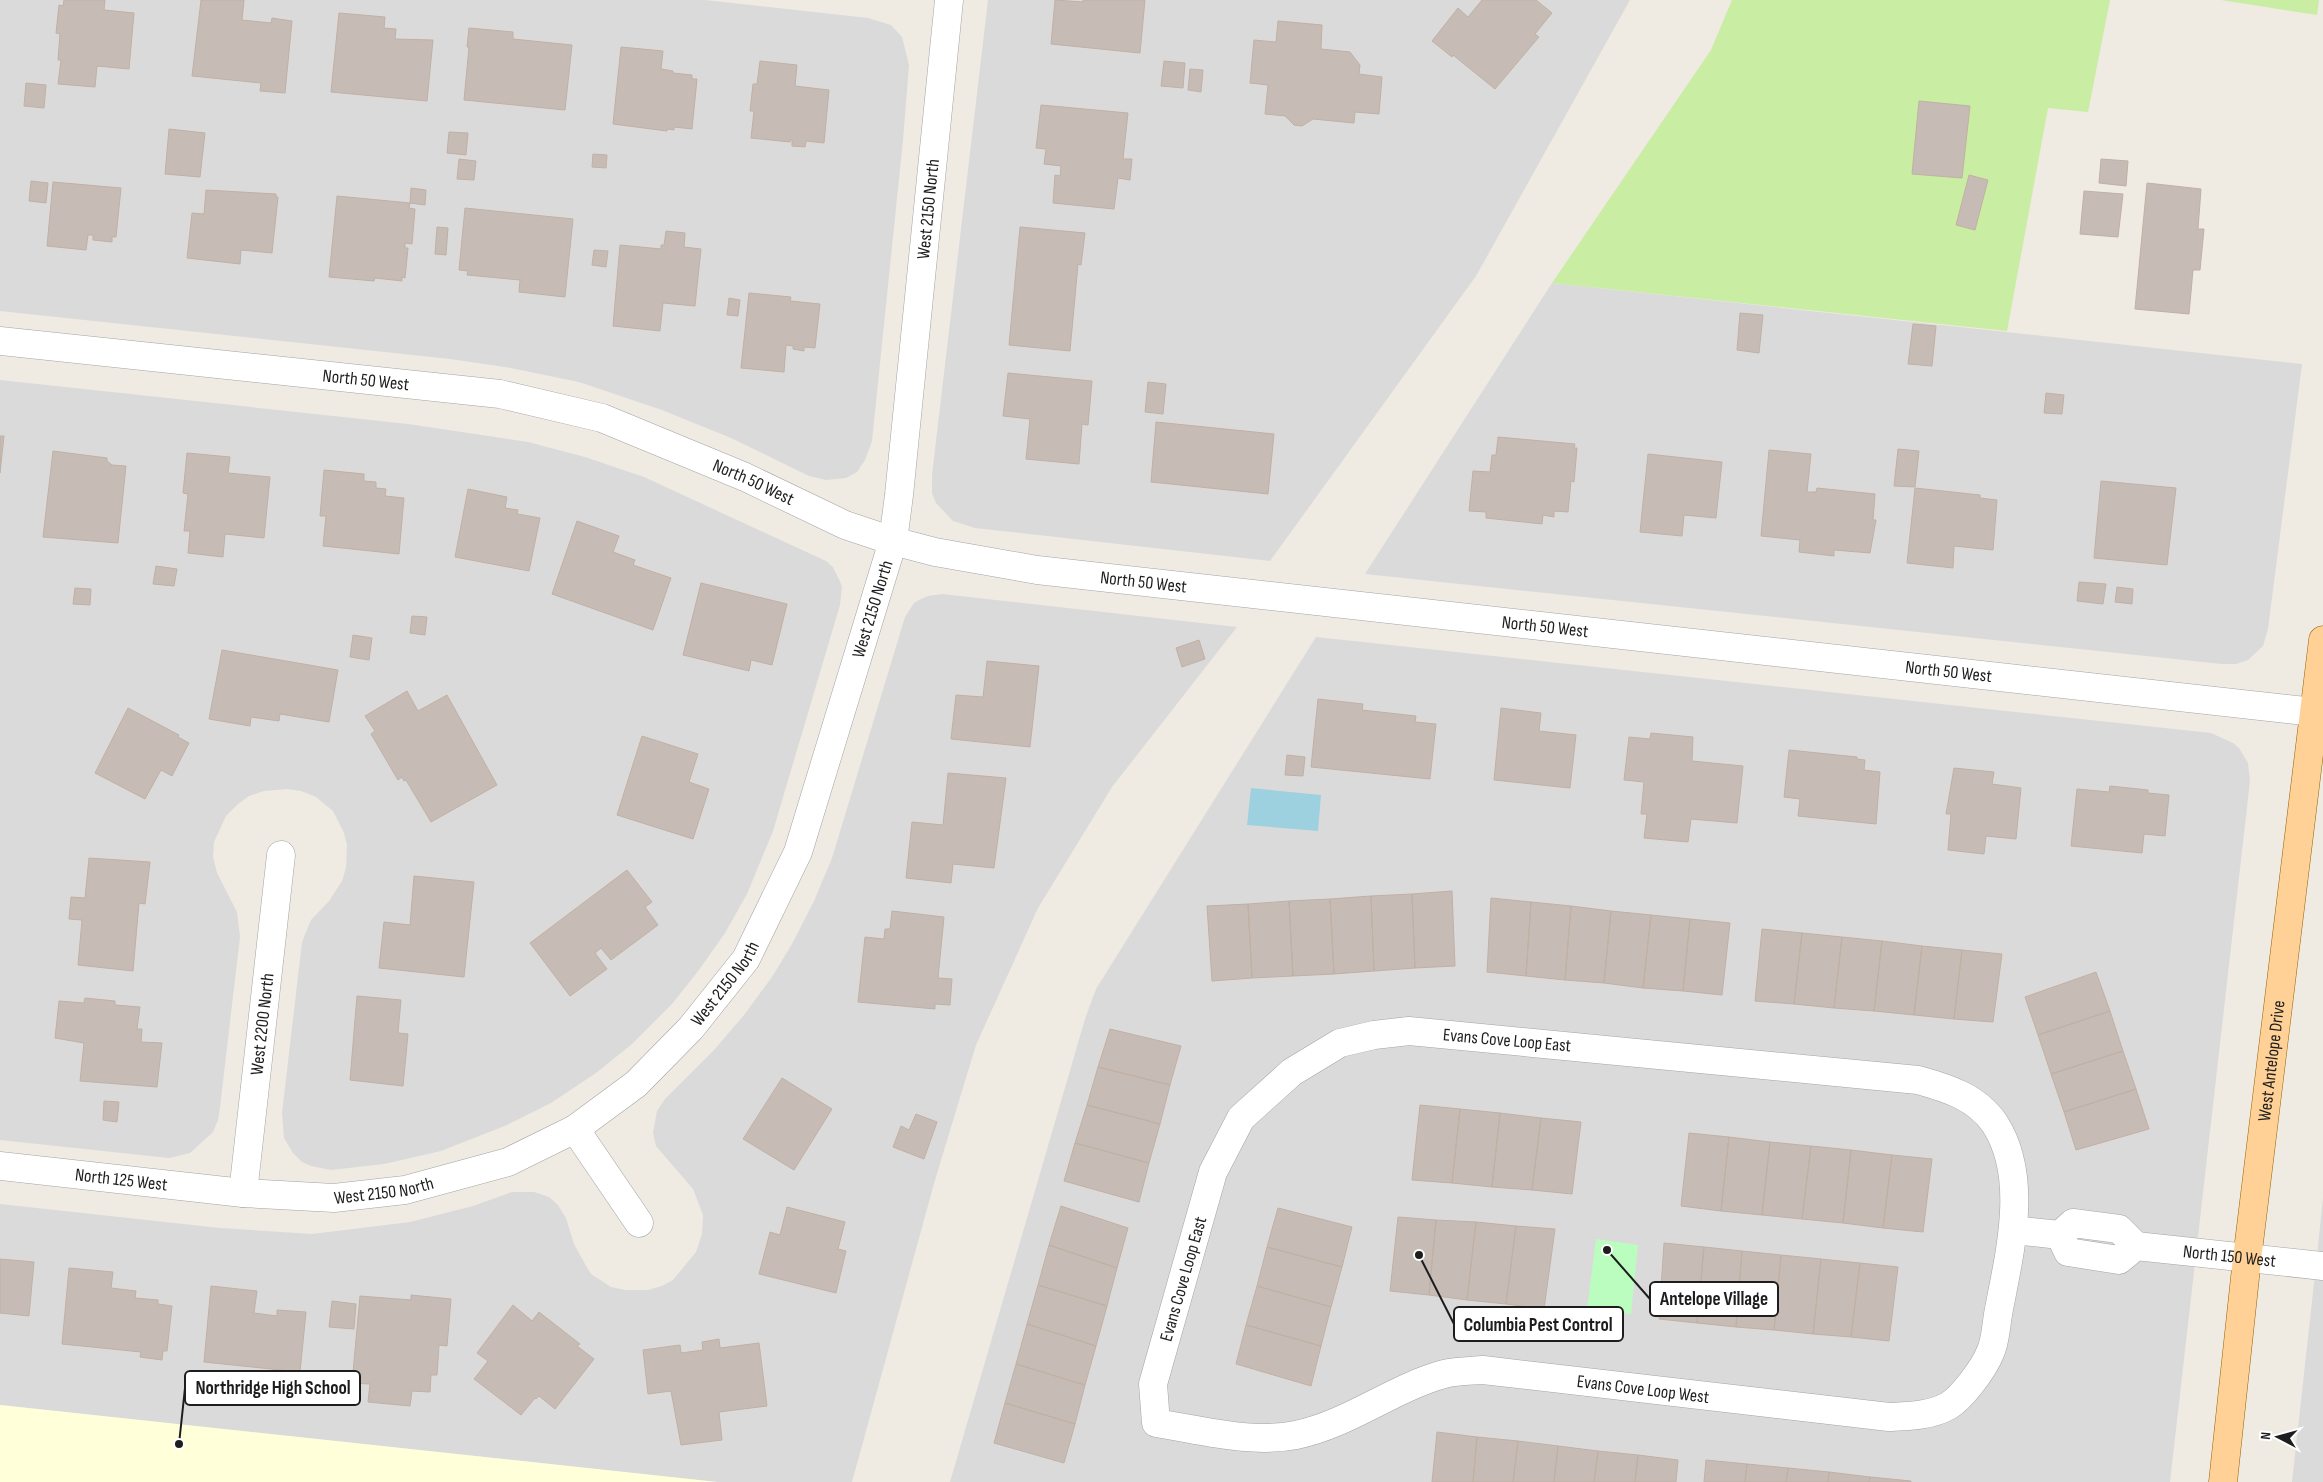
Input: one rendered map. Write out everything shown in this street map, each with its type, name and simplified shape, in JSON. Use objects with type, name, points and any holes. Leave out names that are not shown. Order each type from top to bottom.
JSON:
[{"type":"main road","name":"West Antelope Drive","points":[[2222,1482],[2247,1259],[2323,640]]},
{"type":"street","name":"West 2150 North","points":[[242,1193],[334,1198],[405,1190],[508,1162],[575,1129],[636,1084],[691,1028],[746,960],[798,852],[893,541],[949,0]]},
{"type":"street","name":"North 50 West","points":[[0,341],[500,394],[602,418],[745,478],[845,526],[935,552],[1036,570],[2314,712]]},
{"type":"street","name":"West 2200 North","points":[[242,1193],[281,855]]},
{"type":"street","name":"Evans Cove Loop East","points":[[1156,1423],[1153,1384],[1214,1172],[1241,1118],[1292,1072],[1340,1044],[1374,1035],[1409,1031],[1650,1053],[1918,1080],[1951,1090],[1976,1103],[1994,1123],[2008,1150],[2014,1191],[2012,1230]]},
{"type":"street","points":[[575,1129],[639,1223]]},
{"type":"street","name":"North 125 West","points":[[0,1166],[242,1193]]},
{"type":"street","name":"North 150 West","points":[[2012,1230],[2060,1235],[2068,1252],[2119,1260],[2136,1246],[2323,1266]]},
{"type":"street","name":"Evans Cove Loop West","points":[[1156,1423],[1257,1439],[1297,1435],[1330,1424],[1413,1385],[1446,1373],[1482,1370],[1889,1417],[1921,1415],[1948,1406],[1968,1388],[1991,1353],[2012,1230]]},
{"type":"shaded area","points":[[0,0],[705,0],[868,18],[891,25],[902,37],[909,65],[872,441],[865,460],[857,472],[846,478],[826,480],[809,476],[731,438],[662,410],[579,382],[505,367],[450,359],[0,311]]},
{"type":"shaded area","points":[[988,0],[1630,0],[1476,276],[1270,561],[975,528],[953,521],[936,503],[932,493],[932,475]]},
{"type":"shaded area","points":[[1552,283],[2302,364],[2268,629],[2263,646],[2248,660],[2236,664],[2222,664],[1365,574]]},
{"type":"shaded area","points":[[0,380],[408,424],[528,442],[585,457],[644,477],[826,561],[833,567],[842,586],[840,605],[773,831],[747,894],[725,933],[672,1004],[632,1044],[596,1073],[551,1103],[507,1125],[441,1151],[384,1164],[331,1170],[302,1162],[293,1153],[284,1138],[282,1113],[302,942],[311,920],[329,901],[342,881],[346,868],[347,845],[344,833],[333,811],[316,797],[301,791],[287,789],[264,791],[249,796],[226,816],[214,842],[213,857],[217,873],[237,912],[240,937],[220,1107],[218,1120],[213,1132],[190,1153],[169,1158],[0,1140]]},
{"type":"shaded area","points":[[942,594],[1237,627],[1112,787],[1038,908],[976,1045],[935,1180],[852,1482],[717,1482],[0,1405],[0,1204],[220,1228],[312,1234],[410,1222],[473,1206],[512,1192],[534,1192],[549,1197],[558,1205],[566,1218],[574,1244],[591,1274],[611,1287],[625,1290],[648,1290],[673,1280],[696,1252],[702,1234],[703,1215],[693,1189],[656,1146],[653,1133],[657,1111],[665,1099],[714,1050],[744,1015],[772,977],[792,944],[814,901],[832,858],[905,617],[914,603],[928,596]]},
{"type":"shaded area","points":[[1316,637],[2211,733],[2233,743],[2239,748],[2248,763],[2250,781],[2170,1482],[950,1482],[1085,1019],[1096,989]]},
{"type":"shaded area","points":[[2323,1198],[2323,1482],[2292,1482],[2316,1265]]},
{"type":"shaded area","points":[[0,1405],[717,1482],[0,1482]]},
{"type":"green space","points":[[1732,0],[2110,0],[2088,112],[2048,108],[2007,331],[1552,283],[1711,50]]},
{"type":"green space","points":[[2221,0],[2319,0],[2317,15]]},
{"type":"green space","points":[[1596,1239],[1638,1245],[1631,1314],[1587,1309]]},
{"type":"water","points":[[1251,788],[1321,795],[1318,831],[1247,825]]},
{"type":"building","points":[[64,0],[105,0],[104,10],[134,13],[129,69],[97,66],[95,87],[58,84],[61,60],[58,60],[60,34],[56,33],[59,5],[63,6]]},
{"type":"building","points":[[201,0],[244,0],[242,20],[271,23],[272,18],[292,21],[285,93],[260,91],[261,83],[192,76]]},
{"type":"building","points":[[1055,0],[1083,2],[1083,0],[1145,0],[1140,53],[1051,44]]},
{"type":"building","points":[[1482,0],[1536,0],[1552,13],[1535,34],[1539,37],[1495,89],[1453,55],[1452,57],[1432,41],[1458,8],[1468,17]]},
{"type":"building","points":[[339,13],[385,17],[384,28],[396,29],[395,39],[433,40],[427,101],[331,92]]},
{"type":"building","points":[[1278,21],[1322,25],[1321,49],[1350,52],[1360,65],[1359,74],[1382,77],[1379,114],[1355,112],[1354,123],[1313,119],[1302,126],[1294,125],[1285,116],[1265,114],[1268,85],[1250,83],[1254,40],[1276,42]]},
{"type":"building","points":[[469,28],[513,32],[513,39],[572,45],[565,110],[464,100]]},
{"type":"building","points":[[621,47],[663,51],[661,69],[673,71],[673,73],[692,75],[692,79],[697,79],[692,129],[674,127],[674,130],[667,129],[667,131],[613,124]]},
{"type":"building","points":[[760,61],[797,65],[795,86],[829,90],[824,143],[806,141],[805,147],[792,146],[792,140],[790,142],[751,138],[754,111],[750,111],[753,84],[757,84]]},
{"type":"building","points":[[1164,61],[1185,63],[1183,88],[1161,86]]},
{"type":"building","points":[[1190,69],[1203,70],[1201,92],[1188,90]]},
{"type":"building","points":[[26,83],[46,85],[44,108],[24,106]]},
{"type":"building","points":[[1919,101],[1970,106],[1962,178],[1912,174]]},
{"type":"building","points":[[1041,105],[1128,113],[1123,159],[1132,159],[1130,180],[1118,178],[1114,209],[1053,203],[1055,175],[1060,176],[1061,166],[1044,164],[1046,149],[1036,148]]},
{"type":"building","points":[[169,129],[205,133],[200,177],[165,174]]},
{"type":"building","points":[[449,132],[468,133],[466,155],[447,153]]},
{"type":"building","points":[[593,154],[607,155],[606,168],[592,167]]},
{"type":"building","points":[[459,159],[476,161],[474,180],[457,179]]},
{"type":"building","points":[[2101,159],[2128,161],[2126,186],[2099,183]]},
{"type":"building","points":[[1969,175],[1988,180],[1975,230],[1956,225]]},
{"type":"building","points":[[31,181],[48,183],[46,203],[29,201]]},
{"type":"building","points":[[53,182],[121,188],[116,237],[112,237],[112,242],[93,240],[93,235],[88,235],[86,250],[47,246]]},
{"type":"building","points":[[2147,183],[2201,189],[2198,229],[2204,229],[2200,270],[2193,270],[2189,314],[2135,309]]},
{"type":"building","points":[[411,188],[426,190],[425,205],[410,203]]},
{"type":"building","points":[[206,190],[276,194],[276,197],[278,197],[272,253],[241,250],[240,264],[187,258],[192,213],[204,214]]},
{"type":"building","points":[[2084,191],[2123,194],[2118,237],[2080,234]]},
{"type":"building","points":[[337,196],[410,203],[409,208],[415,209],[412,244],[405,243],[405,248],[408,248],[405,278],[402,277],[402,281],[375,278],[374,281],[329,277]]},
{"type":"building","points":[[465,208],[573,219],[565,297],[519,292],[520,280],[467,275],[468,271],[459,270]]},
{"type":"building","points":[[437,227],[448,228],[446,255],[435,254]]},
{"type":"building","points":[[1020,227],[1085,233],[1081,265],[1078,264],[1070,351],[1009,345]]},
{"type":"building","points":[[666,231],[685,233],[684,247],[701,249],[695,306],[663,303],[660,331],[613,326],[620,245],[661,249],[661,245],[664,245]]},
{"type":"building","points":[[594,250],[608,251],[606,267],[592,265]]},
{"type":"building","points":[[749,293],[791,297],[790,301],[820,304],[815,348],[804,347],[804,351],[793,349],[793,346],[786,345],[784,372],[741,368]]},
{"type":"building","points":[[729,298],[740,300],[738,316],[727,315]]},
{"type":"building","points":[[1740,313],[1763,315],[1759,353],[1737,350]]},
{"type":"building","points":[[1913,324],[1936,326],[1932,366],[1908,364]]},
{"type":"building","points":[[1008,373],[1092,381],[1088,425],[1082,424],[1079,464],[1026,459],[1030,419],[1003,416]]},
{"type":"building","points":[[1148,382],[1166,384],[1163,414],[1145,412]]},
{"type":"building","points":[[2046,393],[2064,395],[2062,414],[2044,413]]},
{"type":"building","points":[[1156,422],[1274,434],[1268,494],[1151,482]]},
{"type":"building","points":[[0,436],[4,436],[0,473]]},
{"type":"building","points":[[1498,437],[1575,444],[1574,448],[1577,448],[1574,482],[1571,481],[1568,512],[1554,511],[1554,517],[1543,515],[1542,524],[1486,518],[1486,512],[1469,511],[1473,471],[1490,472],[1492,455],[1496,455]]},
{"type":"building","points":[[1898,449],[1919,451],[1915,487],[1894,486]]},
{"type":"building","points":[[1769,450],[1811,454],[1807,492],[1816,492],[1817,488],[1875,494],[1873,520],[1876,520],[1870,553],[1834,550],[1834,556],[1799,552],[1800,540],[1761,536]]},
{"type":"building","points":[[53,451],[107,458],[107,461],[112,465],[126,466],[118,543],[43,537]]},
{"type":"building","points":[[187,453],[230,457],[228,473],[270,477],[264,538],[225,534],[223,557],[188,553],[190,531],[184,531],[188,494],[183,493]]},
{"type":"building","points":[[1648,454],[1722,462],[1716,518],[1684,515],[1682,536],[1640,532]]},
{"type":"building","points":[[324,470],[364,474],[364,481],[376,482],[376,488],[386,489],[385,496],[404,498],[399,554],[323,546],[326,516],[320,516]]},
{"type":"building","points":[[2101,481],[2176,488],[2167,565],[2094,558]]},
{"type":"building","points":[[1915,488],[1980,495],[1980,498],[1997,500],[1993,550],[1954,546],[1953,568],[1907,563]]},
{"type":"building","points":[[468,489],[507,497],[505,508],[518,510],[517,514],[540,518],[529,571],[455,557]]},
{"type":"building","points":[[577,521],[619,536],[613,552],[635,560],[633,565],[671,578],[653,630],[552,594]]},
{"type":"building","points":[[156,566],[177,569],[174,586],[153,584]]},
{"type":"building","points":[[2079,582],[2106,584],[2103,604],[2077,601]]},
{"type":"building","points":[[701,583],[787,604],[772,665],[751,660],[749,671],[683,655]]},
{"type":"building","points":[[2117,587],[2133,589],[2132,604],[2115,602]]},
{"type":"building","points":[[75,588],[91,589],[90,605],[73,604]]},
{"type":"building","points":[[412,616],[427,617],[425,635],[410,633]]},
{"type":"building","points":[[353,635],[372,638],[369,660],[350,657]]},
{"type":"building","points":[[1199,640],[1205,659],[1182,667],[1176,648]]},
{"type":"building","points":[[222,650],[338,670],[329,722],[280,714],[279,721],[251,717],[250,726],[209,719]]},
{"type":"building","points":[[987,661],[1039,666],[1030,747],[951,739],[956,695],[983,697]]},
{"type":"building","points":[[407,691],[418,711],[447,695],[497,785],[431,822],[406,780],[404,781],[402,777],[398,780],[371,734],[375,731],[365,716]]},
{"type":"building","points":[[1318,699],[1363,704],[1362,710],[1416,716],[1415,722],[1436,724],[1430,779],[1311,767]]},
{"type":"building","points":[[128,708],[179,735],[178,737],[189,743],[172,776],[161,770],[145,799],[95,773]]},
{"type":"building","points":[[1501,708],[1541,713],[1539,731],[1576,735],[1570,788],[1494,780]]},
{"type":"building","points":[[1651,733],[1693,737],[1692,761],[1743,766],[1737,823],[1691,819],[1688,842],[1644,838],[1647,814],[1641,814],[1644,782],[1624,780],[1629,737],[1650,739]]},
{"type":"building","points":[[642,736],[698,754],[689,782],[709,789],[693,839],[617,815]]},
{"type":"building","points":[[1789,750],[1857,757],[1857,759],[1865,760],[1864,770],[1880,772],[1876,824],[1798,816],[1800,799],[1784,797]]},
{"type":"building","points":[[1287,755],[1305,757],[1303,776],[1285,775]]},
{"type":"building","points":[[1954,768],[1994,772],[1992,784],[2021,788],[2016,839],[1986,836],[1984,854],[1948,850],[1951,814],[1946,814]]},
{"type":"building","points":[[948,773],[1006,778],[994,868],[953,864],[951,883],[906,878],[912,822],[943,825]]},
{"type":"building","points":[[2110,786],[2148,790],[2148,793],[2169,795],[2165,836],[2144,834],[2142,853],[2071,846],[2077,789],[2109,792]]},
{"type":"building","points":[[89,858],[150,862],[145,904],[139,903],[133,971],[78,965],[82,920],[69,919],[71,897],[85,898]]},
{"type":"building","points":[[627,870],[652,902],[645,907],[658,925],[611,960],[601,948],[595,953],[607,969],[570,996],[530,943]]},
{"type":"building","points":[[414,876],[474,882],[464,977],[379,968],[384,922],[410,925]]},
{"type":"building","points":[[1452,891],[1455,966],[1415,968],[1412,894]]},
{"type":"building","points":[[1412,894],[1415,968],[1374,971],[1371,896]]},
{"type":"building","points":[[1371,896],[1374,971],[1334,974],[1330,899]]},
{"type":"building","points":[[1491,898],[1531,902],[1526,976],[1487,972]]},
{"type":"building","points":[[1330,899],[1334,974],[1293,976],[1289,901]]},
{"type":"building","points":[[1289,901],[1293,976],[1252,978],[1248,904]]},
{"type":"building","points":[[1531,902],[1571,906],[1565,980],[1526,976]]},
{"type":"building","points":[[1248,904],[1252,978],[1212,981],[1207,906]]},
{"type":"building","points":[[1571,906],[1611,911],[1604,983],[1565,980]]},
{"type":"building","points":[[892,911],[944,917],[938,978],[952,979],[950,1005],[935,1004],[935,1009],[858,1002],[865,937],[884,939],[885,929],[890,929]]},
{"type":"building","points":[[1611,911],[1651,915],[1643,988],[1604,983]]},
{"type":"building","points":[[1651,915],[1690,919],[1683,991],[1643,988]]},
{"type":"building","points":[[1690,919],[1730,923],[1722,995],[1683,991]]},
{"type":"building","points":[[1762,929],[1802,933],[1794,1004],[1755,1001]]},
{"type":"building","points":[[1802,933],[1842,937],[1834,1008],[1794,1004]]},
{"type":"building","points":[[1842,937],[1882,941],[1874,1011],[1834,1008]]},
{"type":"building","points":[[1882,941],[1922,946],[1914,1015],[1874,1011]]},
{"type":"building","points":[[1922,946],[1962,950],[1954,1019],[1914,1015]]},
{"type":"building","points":[[1962,950],[2002,954],[1993,1022],[1954,1019]]},
{"type":"building","points":[[2096,972],[2110,1011],[2038,1035],[2025,997]]},
{"type":"building","points":[[357,996],[401,1000],[398,1033],[408,1034],[403,1086],[350,1080]]},
{"type":"building","points":[[85,998],[115,1001],[115,1005],[140,1007],[137,1029],[142,1029],[141,1042],[162,1043],[157,1087],[80,1081],[84,1043],[55,1038],[59,1001],[84,1003]]},
{"type":"building","points":[[2110,1011],[2123,1051],[2051,1074],[2038,1035]]},
{"type":"building","points":[[1110,1029],[1181,1046],[1170,1085],[1098,1067]]},
{"type":"building","points":[[2123,1051],[2136,1089],[2064,1112],[2051,1074]]},
{"type":"building","points":[[1098,1067],[1170,1085],[1160,1124],[1087,1105]]},
{"type":"building","points":[[782,1078],[832,1109],[794,1170],[743,1139]]},
{"type":"building","points":[[2136,1089],[2149,1129],[2076,1150],[2064,1112]]},
{"type":"building","points":[[104,1101],[119,1102],[117,1122],[103,1120]]},
{"type":"building","points":[[1087,1105],[1160,1124],[1149,1163],[1075,1143]]},
{"type":"building","points":[[1420,1105],[1460,1109],[1452,1183],[1412,1180]]},
{"type":"building","points":[[1460,1109],[1500,1113],[1492,1187],[1452,1183]]},
{"type":"building","points":[[1500,1113],[1541,1118],[1532,1190],[1492,1187]]},
{"type":"building","points":[[916,1114],[937,1122],[924,1159],[893,1147],[901,1126],[909,1130]]},
{"type":"building","points":[[1541,1118],[1581,1122],[1572,1194],[1532,1190]]},
{"type":"building","points":[[1689,1133],[1729,1137],[1721,1211],[1681,1206]]},
{"type":"building","points":[[1729,1137],[1770,1142],[1762,1215],[1721,1211]]},
{"type":"building","points":[[1770,1142],[1811,1146],[1802,1219],[1762,1215]]},
{"type":"building","points":[[1075,1143],[1149,1163],[1139,1202],[1064,1181]]},
{"type":"building","points":[[1811,1146],[1851,1150],[1843,1223],[1802,1219]]},
{"type":"building","points":[[1851,1150],[1892,1155],[1883,1228],[1843,1223]]},
{"type":"building","points":[[1892,1155],[1932,1159],[1923,1232],[1883,1228]]},
{"type":"building","points":[[1061,1206],[1128,1228],[1117,1268],[1049,1245]]},
{"type":"building","points":[[787,1207],[845,1222],[838,1249],[846,1251],[836,1293],[759,1274],[770,1232],[780,1235]]},
{"type":"building","points":[[1278,1208],[1352,1227],[1342,1267],[1267,1247]]},
{"type":"building","points":[[1398,1217],[1436,1220],[1429,1295],[1390,1291]]},
{"type":"building","points":[[1436,1220],[1476,1222],[1467,1300],[1429,1295]]},
{"type":"building","points":[[1476,1222],[1516,1226],[1506,1304],[1467,1300]]},
{"type":"building","points":[[1516,1226],[1555,1229],[1544,1309],[1506,1304]]},
{"type":"building","points":[[1664,1243],[1704,1247],[1697,1323],[1659,1319]]},
{"type":"building","points":[[1049,1245],[1117,1268],[1107,1306],[1038,1285]]},
{"type":"building","points":[[1267,1247],[1342,1267],[1331,1307],[1257,1286]]},
{"type":"building","points":[[1704,1247],[1742,1251],[1736,1327],[1697,1323]]},
{"type":"building","points":[[1742,1251],[1781,1255],[1774,1330],[1736,1327]]},
{"type":"building","points":[[1781,1255],[1821,1259],[1813,1334],[1774,1330]]},
{"type":"building","points":[[0,1259],[34,1262],[29,1316],[0,1313]]},
{"type":"building","points":[[1821,1259],[1860,1263],[1851,1337],[1813,1334]]},
{"type":"building","points":[[1860,1263],[1898,1267],[1889,1341],[1851,1337]]},
{"type":"building","points":[[69,1268],[113,1272],[111,1288],[136,1291],[135,1298],[158,1300],[158,1304],[172,1306],[167,1351],[163,1351],[162,1360],[140,1357],[141,1352],[62,1344]]},
{"type":"building","points":[[1038,1285],[1107,1306],[1096,1346],[1027,1324]]},
{"type":"building","points":[[211,1286],[257,1291],[254,1313],[277,1316],[277,1310],[306,1312],[300,1372],[204,1362]]},
{"type":"building","points":[[1257,1286],[1331,1307],[1321,1346],[1246,1325]]},
{"type":"building","points":[[411,1295],[451,1299],[447,1346],[439,1345],[437,1375],[431,1375],[430,1392],[412,1391],[410,1406],[368,1402],[370,1384],[352,1383],[360,1296],[411,1300]]},
{"type":"building","points":[[332,1301],[356,1304],[354,1329],[329,1327]]},
{"type":"building","points":[[513,1305],[532,1321],[539,1312],[580,1344],[577,1346],[594,1359],[555,1409],[539,1396],[535,1398],[521,1415],[474,1379],[488,1361],[477,1353]]},
{"type":"building","points":[[1027,1324],[1096,1346],[1085,1385],[1016,1364]]},
{"type":"building","points":[[1246,1325],[1321,1346],[1311,1386],[1236,1364]]},
{"type":"building","points":[[719,1339],[720,1348],[759,1343],[767,1406],[719,1412],[722,1440],[681,1445],[671,1391],[648,1394],[643,1350],[680,1345],[681,1353],[703,1350],[702,1342]]},
{"type":"building","points":[[1016,1364],[1085,1385],[1075,1424],[1005,1403]]},
{"type":"building","points":[[1005,1403],[1075,1424],[1064,1463],[994,1443]]},
{"type":"building","points":[[1437,1432],[1477,1437],[1473,1482],[1432,1482]]},
{"type":"building","points":[[1477,1437],[1518,1441],[1513,1482],[1473,1482]]},
{"type":"building","points":[[1518,1441],[1558,1446],[1554,1482],[1513,1482]]},
{"type":"building","points":[[1558,1446],[1598,1451],[1594,1482],[1554,1482]]},
{"type":"building","points":[[1598,1451],[1638,1455],[1635,1482],[1594,1482]]},
{"type":"building","points":[[1638,1455],[1678,1460],[1676,1482],[1635,1482]]},
{"type":"building","points":[[1706,1460],[1747,1464],[1745,1482],[1704,1482]]},
{"type":"building","points":[[1747,1464],[1788,1468],[1786,1482],[1745,1482]]},
{"type":"building","points":[[1788,1468],[1829,1472],[1828,1482],[1786,1482]]},
{"type":"building","points":[[1829,1472],[1870,1477],[1869,1482],[1828,1482]]},
{"type":"building","points":[[1870,1477],[1911,1481],[1911,1482],[1869,1482]]},
{"type":"place","name":"Antelope Village","points":[[1607,1250]]},
{"type":"place","name":"Columbia Pest Control","points":[[1419,1255]]},
{"type":"place","name":"Northridge High School","points":[[179,1444]]}]
